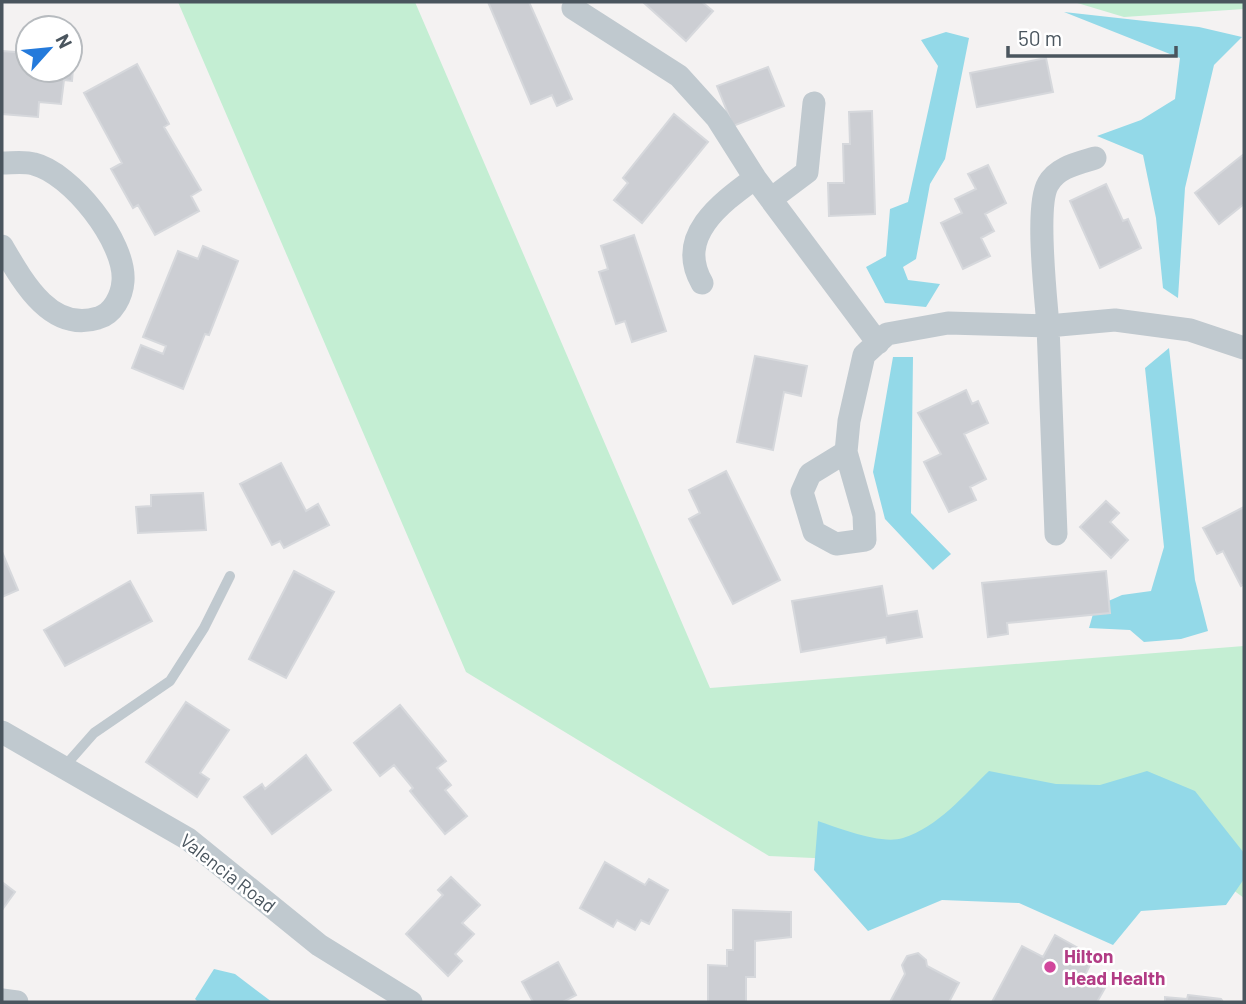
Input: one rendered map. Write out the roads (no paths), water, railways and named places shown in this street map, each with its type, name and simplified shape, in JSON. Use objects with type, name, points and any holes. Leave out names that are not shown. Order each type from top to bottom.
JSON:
[{"type":"street","points":[[573,8],[679,76],[717,118],[755,178],[878,343]]},
{"type":"street","points":[[771,199],[807,172],[814,103]]},
{"type":"street","points":[[1056,534],[1042,220],[1048,184],[1068,166],[1095,158]]},
{"type":"street","points":[[2,163],[34,164],[53,173],[83,200],[106,227],[119,253],[123,280],[118,302],[106,316],[84,323],[64,321],[47,307],[22,279],[2,246]]},
{"type":"street","points":[[702,284],[695,271],[694,244],[712,209],[755,178]]},
{"type":"street","points":[[846,452],[849,421],[864,355],[887,334],[948,323],[1048,326],[1115,320],[1190,330],[1244,348]]},
{"type":"street","name":"Valencia Road","points":[[2,732],[188,839],[319,945],[411,1002]]},
{"type":"street","points":[[2,1000],[17,1002]]},
{"type":"lane","points":[[64,767],[94,733],[170,681],[204,628],[230,576]]},
{"type":"water","points":[[1064,12],[1199,27],[1242,37],[1214,65],[1185,188],[1178,298],[1163,288],[1156,218],[1143,155],[1097,136],[1141,120],[1175,99],[1180,58]]},
{"type":"water","points":[[946,32],[969,38],[945,159],[930,184],[916,259],[903,267],[908,280],[940,284],[926,307],[885,303],[866,267],[886,256],[890,209],[908,202],[938,66],[921,40]]},
{"type":"water","points":[[1169,348],[1195,580],[1208,631],[1181,639],[1144,642],[1130,630],[1089,628],[1095,607],[1122,595],[1151,591],[1164,547],[1145,368]]},
{"type":"water","points":[[893,357],[913,357],[911,513],[951,554],[933,570],[885,519],[873,472]]},
{"type":"water","points":[[989,771],[1056,784],[1100,785],[1147,771],[1195,791],[1244,853],[1244,879],[1226,905],[1141,911],[1113,945],[1019,903],[942,900],[868,931],[814,870],[818,821],[872,838],[903,838],[939,818]]},
{"type":"water","points":[[214,969],[235,974],[272,1002],[198,1002],[195,999]]},
{"type":"place","name":"Hilton Head Health","points":[[1050,967]]}]
